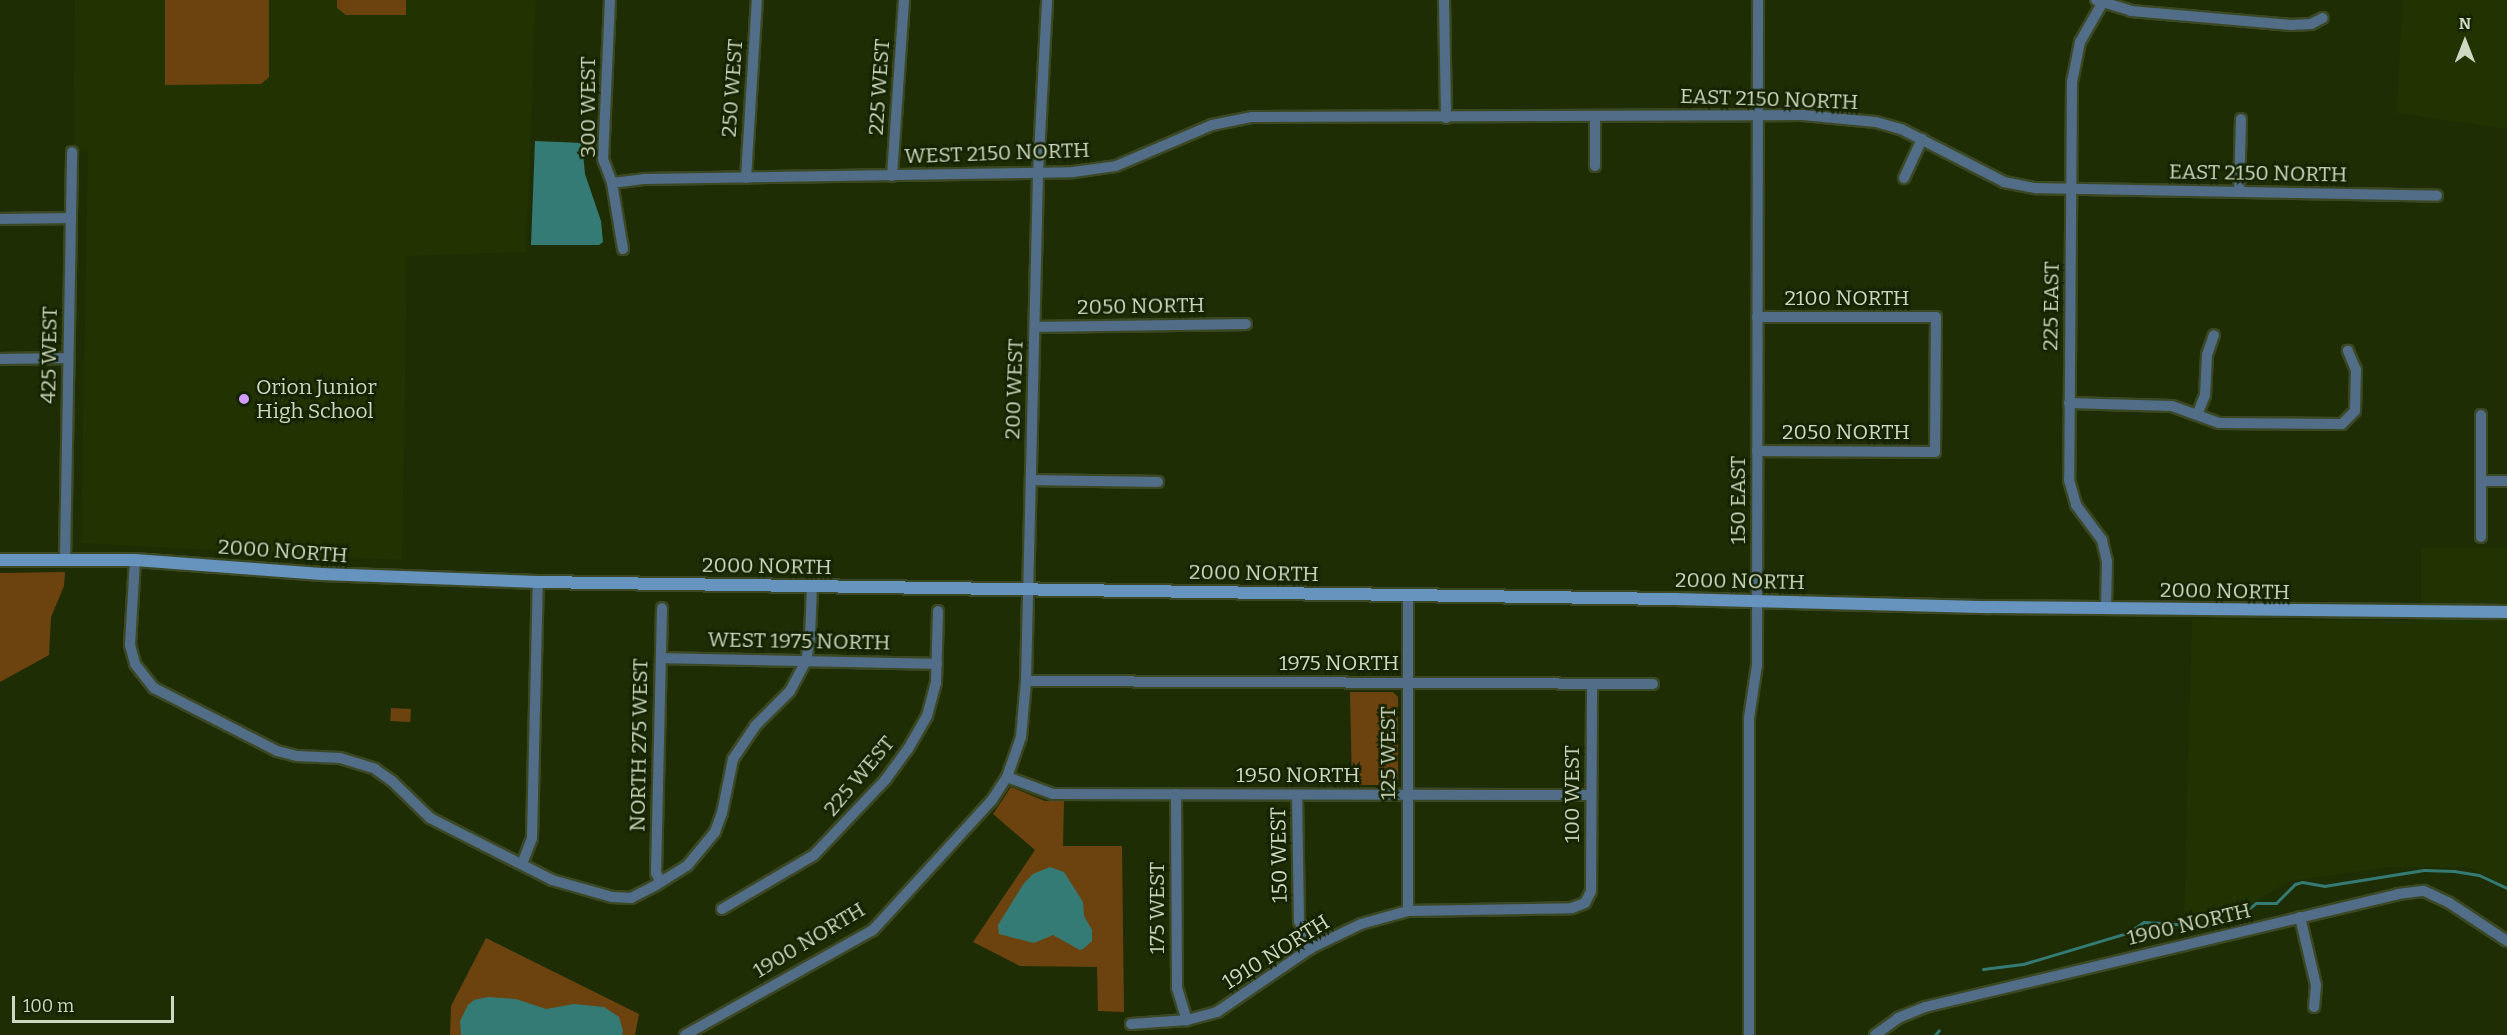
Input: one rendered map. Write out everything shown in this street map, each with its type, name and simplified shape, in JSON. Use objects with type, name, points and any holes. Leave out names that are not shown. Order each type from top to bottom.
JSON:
[{"type":"street","name":"300 WEST","points":[[610,0],[603,159],[612,183],[623,249]]},
{"type":"street","name":"250 WEST","points":[[746,178],[757,0]]},
{"type":"street","name":"225 WEST","points":[[892,176],[904,0]]},
{"type":"street","name":"200 WEST","points":[[1007,777],[1021,737],[1026,681],[1038,174],[1047,0]]},
{"type":"street","points":[[1444,0],[1446,118]]},
{"type":"street","name":"150 EAST","points":[[1749,1035],[1749,718],[1757,665],[1757,317],[1760,115],[1758,0]]},
{"type":"street","points":[[2100,1],[2138,12],[2291,25],[2311,24],[2323,18]]},
{"type":"street","name":"225 EAST","points":[[2100,1],[2080,42],[2073,68],[2069,480],[2076,505],[2102,540],[2107,561],[2106,609]]},
{"type":"street","name":"EAST 2150 NORTH","points":[[1446,118],[1803,114],[1876,122],[1922,139],[2004,182],[2036,188],[2437,196]]},
{"type":"street","points":[[1595,116],[1595,166]]},
{"type":"street","name":"WEST 2150 NORTH","points":[[612,183],[644,179],[1038,174],[1116,166],[1212,125],[1252,117],[1446,118]]},
{"type":"street","points":[[2239,192],[2241,119]]},
{"type":"street","points":[[1904,178],[1922,139]]},
{"type":"street","name":"425 WEST","points":[[65,559],[72,152]]},
{"type":"street","points":[[0,219],[71,218]]},
{"type":"street","name":"2100 NORTH","points":[[1757,317],[1936,317],[1935,452]]},
{"type":"street","name":"2050 NORTH","points":[[1036,327],[1246,324]]},
{"type":"street","points":[[2197,415],[2205,395],[2207,355],[2214,335]]},
{"type":"street","points":[[2069,403],[2172,406],[2219,423],[2342,424],[2355,411],[2356,370],[2348,351]]},
{"type":"street","points":[[0,359],[68,358]]},
{"type":"street","points":[[2481,415],[2481,537]]},
{"type":"street","name":"2050 NORTH","points":[[1757,450],[1935,452]]},
{"type":"street","points":[[1031,480],[1158,482]]},
{"type":"street","points":[[2481,481],[2507,481]]},
{"type":"street","name":"2000 NORTH","points":[[0,560],[135,560],[321,574],[538,582],[1028,588],[2106,609],[2507,612]]},
{"type":"street","points":[[135,560],[130,645],[135,664],[154,688],[277,751],[297,756],[340,758],[375,769],[392,781],[430,818],[552,880],[612,897],[630,897],[687,866],[715,832],[722,813],[733,759],[755,726],[790,691],[806,661],[810,639],[812,586]]},
{"type":"street","points":[[522,864],[532,838],[538,582]]},
{"type":"street","name":"125 WEST","points":[[1408,595],[1408,911]]},
{"type":"street","name":"NORTH 275 WEST","points":[[661,882],[656,873],[662,608]]},
{"type":"street","name":"225 WEST","points":[[722,909],[814,855],[886,779],[927,716],[936,682],[938,611]]},
{"type":"street","name":"WEST 1975 NORTH","points":[[661,658],[937,664]]},
{"type":"street","name":"1975 NORTH","points":[[1026,681],[1653,684]]},
{"type":"street","name":"100 WEST","points":[[1585,903],[1591,891],[1592,684]]},
{"type":"street","name":"1950 NORTH","points":[[1007,777],[1053,794],[1591,795]]},
{"type":"street","name":"1900 NORTH","points":[[685,1035],[873,930],[992,800],[1007,777]]},
{"type":"street","name":"175 WEST","points":[[1176,794],[1177,988],[1187,1020]]},
{"type":"street","name":"150 WEST","points":[[1297,795],[1299,921],[1311,948]]},
{"type":"street","name":"1900 NORTH","points":[[1875,1035],[1898,1018],[1925,1006],[2398,894],[2424,891],[2448,902],[2507,941]]},
{"type":"street","name":"1910 NORTH","points":[[1131,1024],[1187,1020],[1217,1012],[1311,948],[1361,924],[1408,911],[1572,908],[1585,903]]},
{"type":"street","points":[[2300,917],[2316,985],[2314,1007]]},
{"type":"shaded area","name":"Orion Junior High School","points":[[75,0],[536,0],[526,252],[407,256],[402,560],[81,543],[88,152],[73,151]]},
{"type":"shaded area","points":[[165,0],[269,0],[269,77],[261,84],[165,85]]},
{"type":"shaded area","points":[[337,0],[406,0],[406,15],[346,15],[337,8]]},
{"type":"shaded area","points":[[2402,0],[2507,0],[2507,129],[2397,113]]},
{"type":"shaded area","points":[[2421,548],[2507,548],[2507,886],[2469,867],[2389,867],[2289,881],[2233,914],[2184,918],[2192,619],[2421,621]]},
{"type":"shaded area","points":[[65,572],[64,586],[51,617],[49,655],[0,682],[0,573]]},
{"type":"shaded area","points":[[1350,692],[1393,692],[1398,697],[1398,781],[1392,785],[1352,785]]},
{"type":"shaded area","points":[[391,708],[411,709],[410,722],[390,721]]},
{"type":"shaded area","points":[[1011,787],[1045,801],[1064,801],[1063,846],[1122,846],[1124,1012],[1098,1011],[1097,967],[1020,966],[973,942],[1035,850],[993,814]]},
{"type":"shaded area","points":[[486,938],[639,1014],[635,1035],[450,1035],[451,1006]]},
{"type":"water","points":[[535,141],[582,143],[585,174],[601,221],[603,242],[599,245],[531,245]]},
{"type":"water","points":[[1050,867],[1064,872],[1083,902],[1084,916],[1092,930],[1092,941],[1083,949],[1080,950],[1053,935],[1034,943],[999,934],[998,925],[1024,883],[1033,874]]},
{"type":"water","points":[[488,997],[516,999],[546,1009],[574,1004],[604,1007],[619,1017],[622,1035],[461,1035],[460,1021],[468,1005],[474,1000]]},
{"type":"waterway","points":[[1983,969],[2023,964],[2127,933],[2144,922],[2206,926],[2238,917],[2256,903],[2276,903],[2295,884],[2302,882],[2324,886],[2424,870],[2479,875],[2507,888]]},
{"type":"waterway","points":[[1935,1035],[1939,1030]]},
{"type":"place","name":"Orion Junior High School","points":[[244,399]]}]
